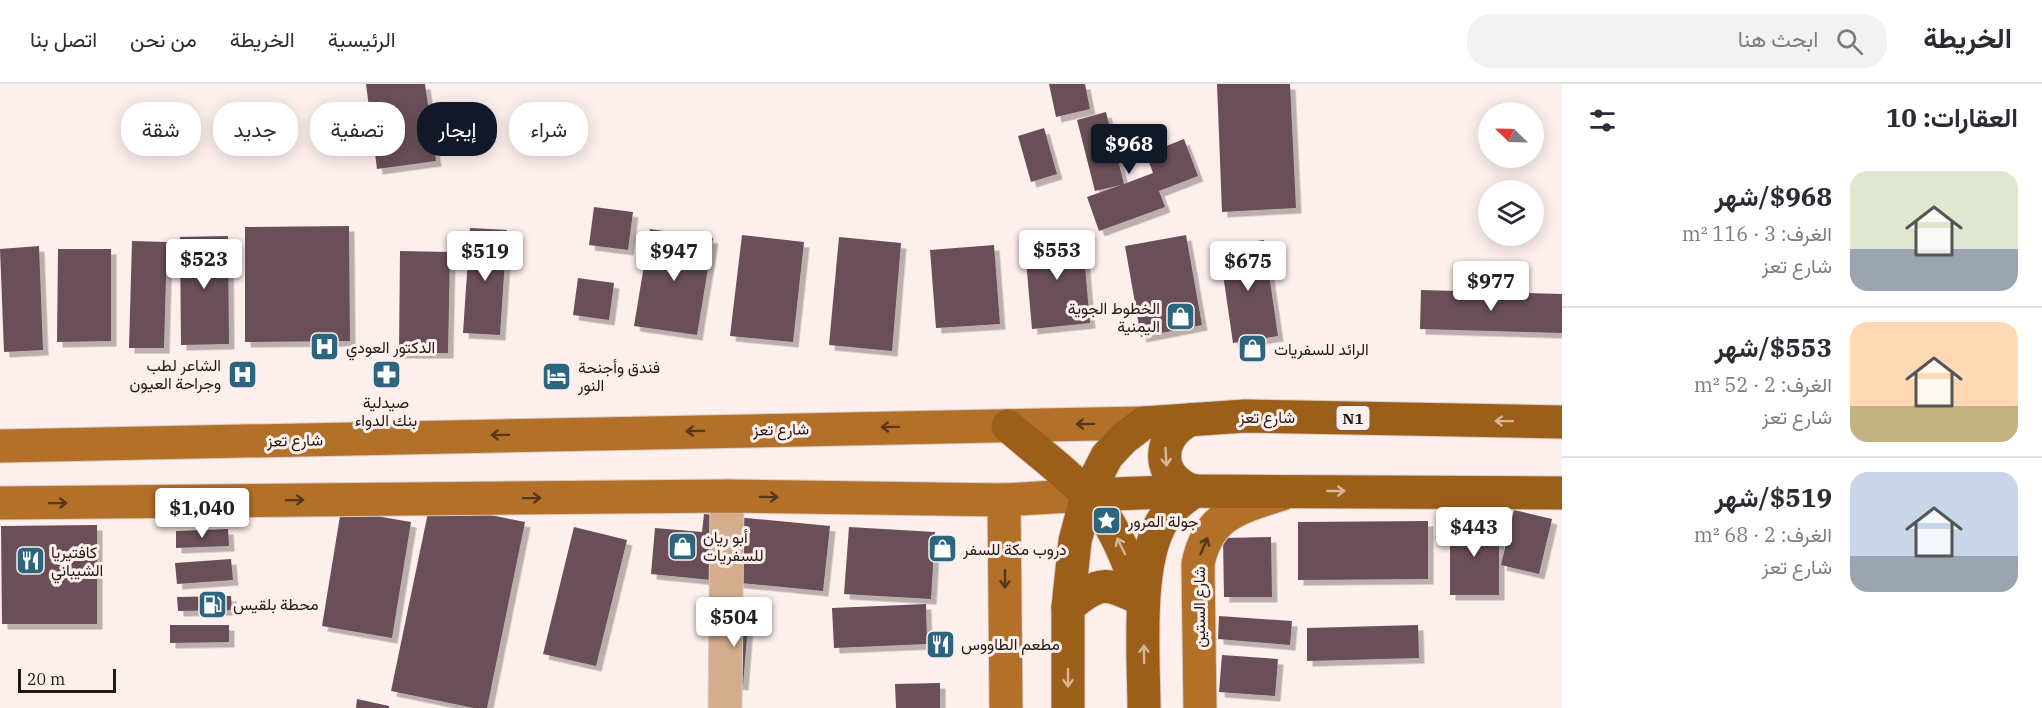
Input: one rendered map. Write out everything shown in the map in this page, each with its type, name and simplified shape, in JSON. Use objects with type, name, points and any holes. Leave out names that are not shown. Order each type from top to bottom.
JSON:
[{"type":"highway","name":"شارع تعز","points":[[1144,423],[1245,416],[1562,422]]},
{"type":"highway","points":[[1190,420],[1172,432],[1164,452],[1165,463],[1175,481],[1194,490]]},
{"type":"highway","points":[[1068,708],[1068,607],[1075,541],[1087,495],[1107,456],[1124,438],[1144,423]]},
{"type":"highway","points":[[1008,426],[1087,495],[1108,522],[1143,600]]},
{"type":"highway","points":[[1144,708],[1143,600],[1156,535],[1168,513],[1194,490]]},
{"type":"highway","points":[[1087,495],[1194,490],[1562,493]]},
{"type":"highway","points":[[1068,607],[1090,588],[1117,587],[1143,600]]},
{"type":"main road","name":"شارع تعز","points":[[0,446],[1144,423]]},
{"type":"main road","name":"شارع الستين","points":[[1200,708],[1198,564],[1204,541],[1212,529],[1233,511],[1293,491]]},
{"type":"main road","points":[[0,503],[727,496],[1004,500],[1087,495]]},
{"type":"main road","points":[[1004,500],[1006,708]]},
{"type":"street","points":[[725,708],[727,496]]},
{"type":"building","points":[[366,84],[425,84],[428,102],[417,102],[417,156],[435,156],[436,161],[377,169],[375,156],[405,156],[405,102],[368,102]]},
{"type":"building","points":[[1049,84],[1085,84],[1090,109],[1056,117]]},
{"type":"building","points":[[1217,84],[1290,84],[1296,208],[1222,212]]},
{"type":"building","points":[[1106,112],[1124,184],[1153,173],[1146,154],[1184,139],[1198,176],[1159,191],[1165,207],[1099,231],[1087,197],[1121,185],[1095,191],[1077,120]]},
{"type":"building","points":[[1044,128],[1057,174],[1031,182],[1018,136]]},
{"type":"building","points":[[594,207],[633,212],[628,250],[589,245]]},
{"type":"building","points":[[349,226],[350,341],[245,342],[245,227]]},
{"type":"building","points":[[470,228],[507,230],[500,335],[463,333]]},
{"type":"building","points":[[650,229],[713,238],[697,335],[634,326]]},
{"type":"building","points":[[1082,233],[1090,323],[1032,329],[1024,238]]},
{"type":"building","points":[[742,235],[804,242],[793,342],[730,336]]},
{"type":"building","points":[[1186,235],[1202,325],[1141,337],[1125,246]]},
{"type":"building","points":[[228,236],[229,344],[181,345],[180,237]]},
{"type":"building","points":[[839,237],[901,243],[892,351],[829,345]]},
{"type":"building","points":[[1264,240],[1278,336],[1233,343],[1219,247]]},
{"type":"building","points":[[132,241],[167,242],[164,348],[129,348]]},
{"type":"building","points":[[994,245],[1000,324],[936,328],[930,250]]},
{"type":"building","points":[[39,246],[43,350],[4,352],[0,249]]},
{"type":"building","points":[[58,249],[111,249],[111,341],[57,342]]},
{"type":"building","points":[[400,251],[450,252],[448,353],[399,353]]},
{"type":"building","points":[[578,278],[614,283],[609,320],[573,315]]},
{"type":"building","points":[[1421,290],[1562,294],[1562,333],[1420,329]]},
{"type":"building","points":[[430,503],[525,522],[487,708],[474,708],[391,691]]},
{"type":"building","points":[[341,510],[411,522],[392,638],[322,626]]},
{"type":"building","points":[[1514,510],[1552,519],[1539,574],[1501,565]]},
{"type":"building","points":[[704,514],[830,526],[823,591],[651,574],[655,528],[702,532]]},
{"type":"building","points":[[1428,521],[1428,579],[1298,580],[1298,522]]},
{"type":"building","points":[[1450,521],[1499,521],[1499,595],[1450,595]]},
{"type":"building","points":[[97,525],[97,624],[2,624],[1,526]]},
{"type":"building","points":[[574,527],[627,540],[596,666],[543,654]]},
{"type":"building","points":[[849,527],[935,532],[931,599],[844,594]]},
{"type":"building","points":[[228,529],[229,546],[176,548],[176,531]]},
{"type":"building","points":[[1271,537],[1272,597],[1224,597],[1223,538]]},
{"type":"building","points":[[231,559],[233,580],[177,584],[175,563]]},
{"type":"building","points":[[231,596],[232,610],[178,611],[177,597]]},
{"type":"building","points":[[926,604],[927,644],[834,648],[832,608]]},
{"type":"building","points":[[725,612],[749,613],[743,685],[719,683]]},
{"type":"building","points":[[1219,616],[1292,621],[1290,645],[1218,639]]},
{"type":"building","points":[[170,625],[229,625],[229,642],[170,643]]},
{"type":"building","points":[[1418,625],[1419,658],[1307,661],[1307,628]]},
{"type":"building","points":[[1222,655],[1278,659],[1275,696],[1219,692]]},
{"type":"building","points":[[940,683],[940,708],[896,708],[895,684]]},
{"type":"building","points":[[357,699],[389,706],[389,708],[356,708]]},
{"type":"place","name":"الخطوط الجوية اليمنية","points":[[1181,317]]},
{"type":"place","name":"الدكتور العودي","points":[[325,347]]},
{"type":"place","name":"الرائد للسفريات","points":[[1253,349]]},
{"type":"place","name":"الشاعر لطب وجراحة العيون","points":[[242,374]]},
{"type":"place","name":"صيدلية بنك الدواء","points":[[386,374]]},
{"type":"place","name":"فندق وأجنحة النور","points":[[557,376]]},
{"type":"place","name":"جولة المرور","points":[[1107,521]]},
{"type":"place","name":"أبو ريان للسفريات","points":[[682,546]]},
{"type":"place","name":"دروب مكة للسفر","points":[[942,549]]},
{"type":"place","name":"كافتيريا الشيباني","points":[[30,561]]},
{"type":"place","name":"محطة بلقيس","points":[[212,604]]},
{"type":"place","name":"مطعم الطاووس","points":[[940,644]]}]
